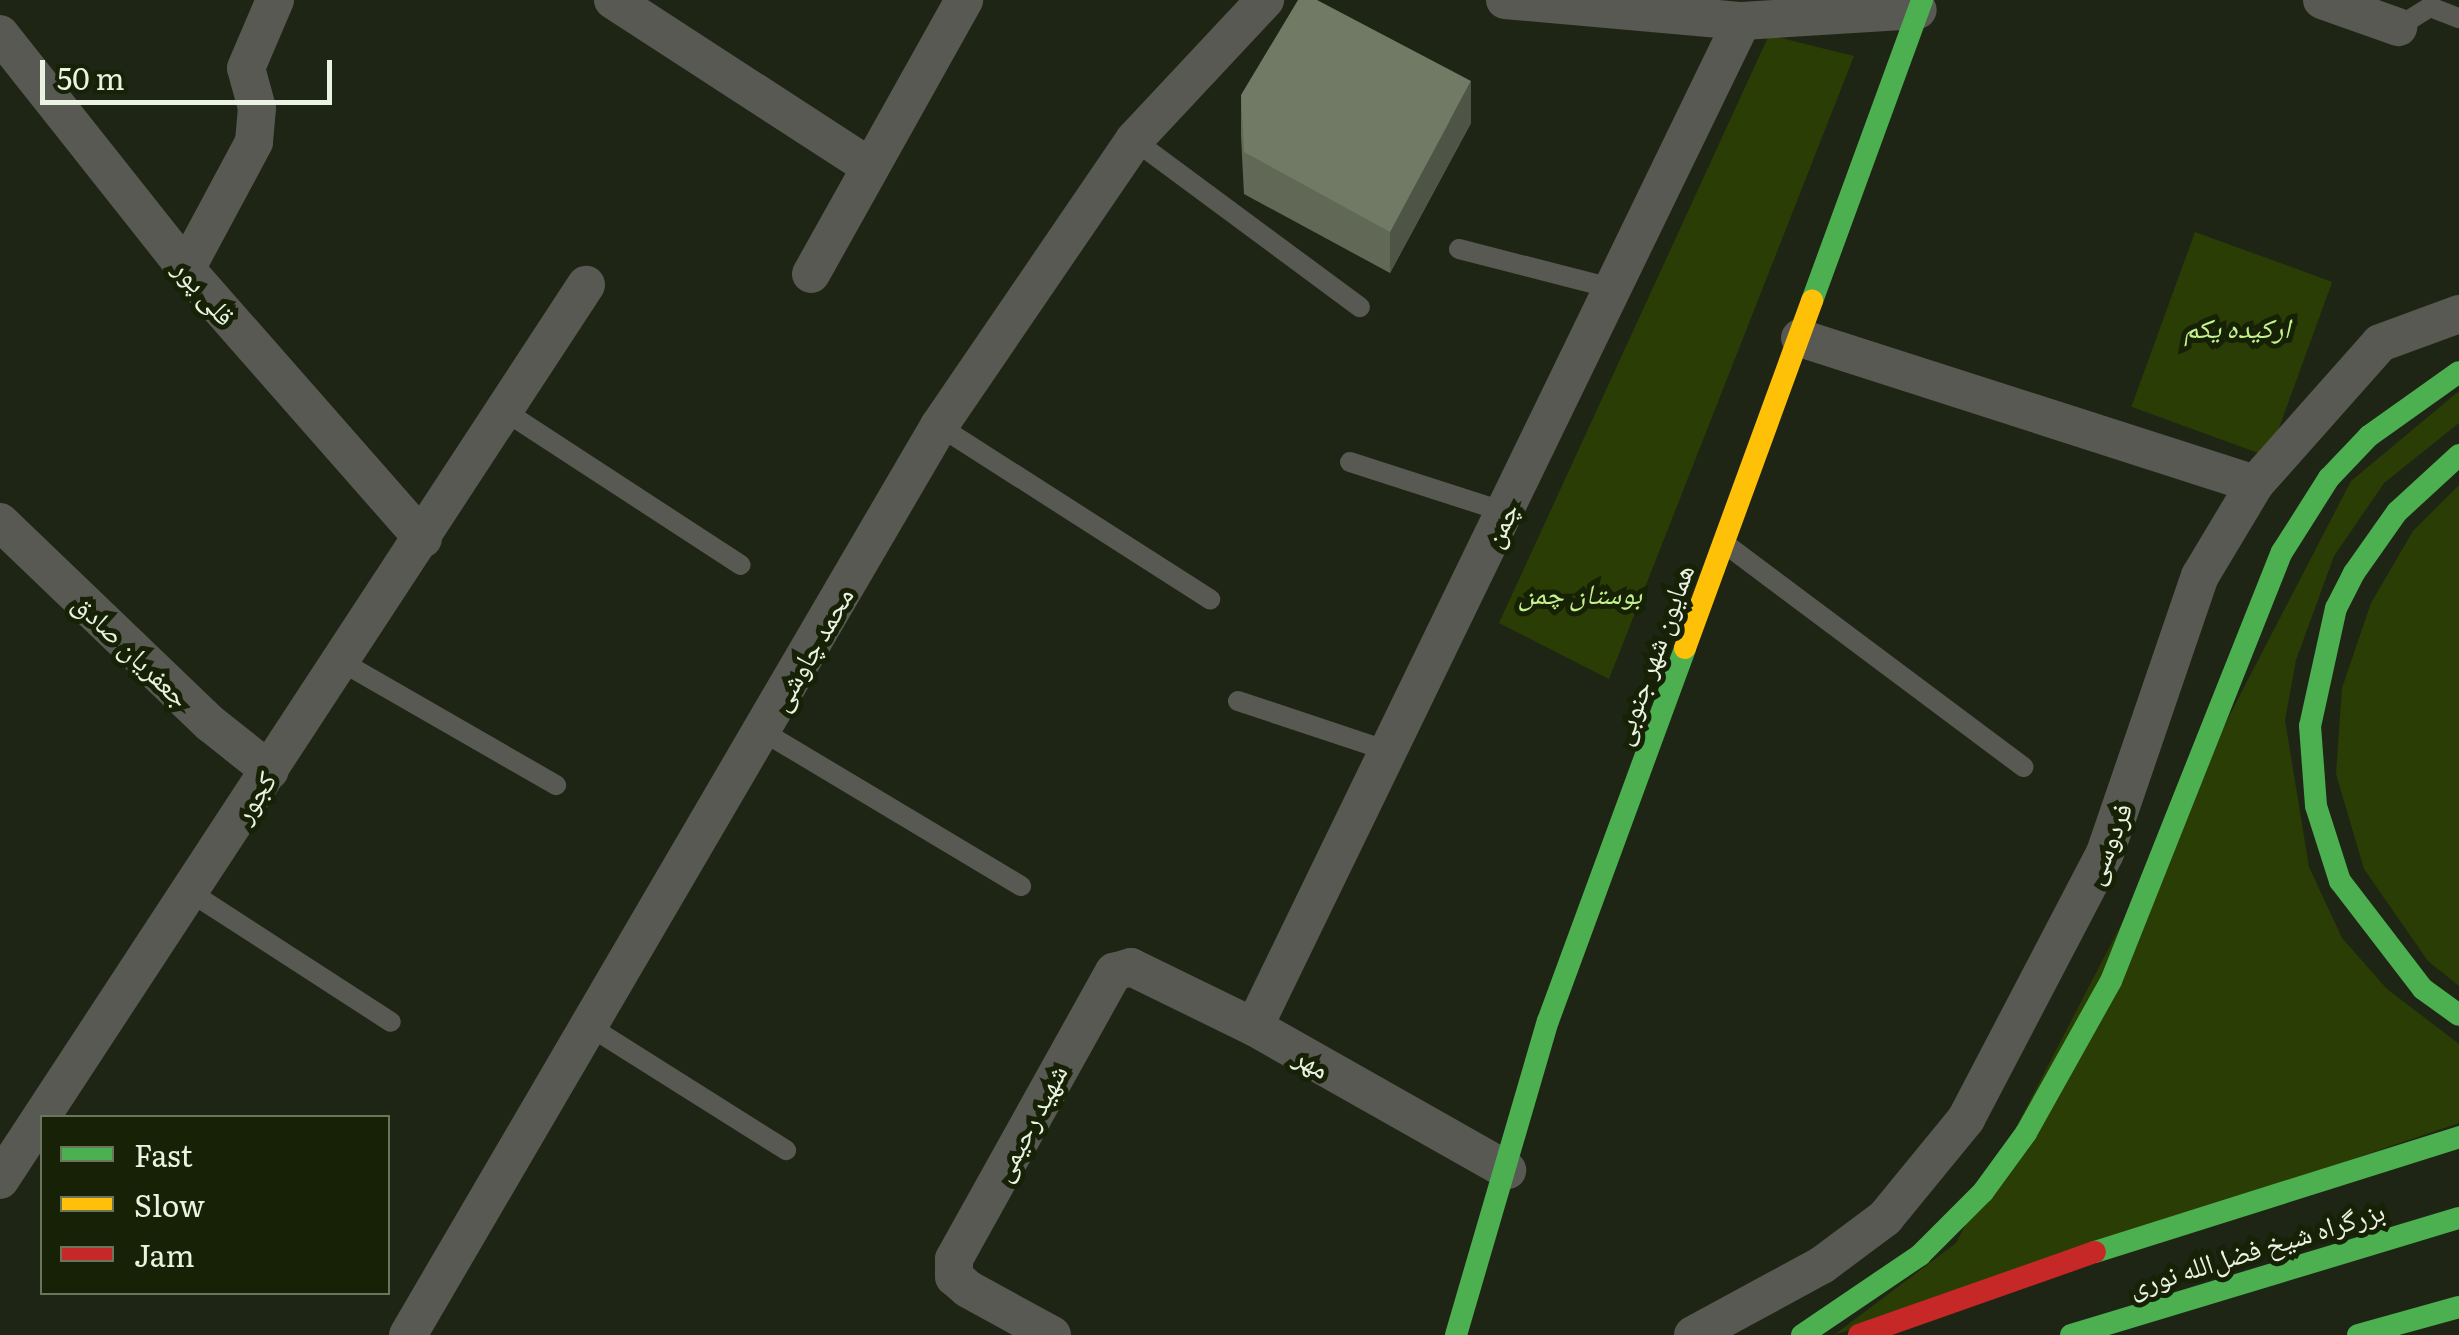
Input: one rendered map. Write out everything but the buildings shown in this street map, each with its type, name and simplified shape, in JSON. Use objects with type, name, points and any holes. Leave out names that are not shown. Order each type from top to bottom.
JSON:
[{"type":"main road","name":"همایون‌ شهر جنوبی","points":[[1456,1335],[1548,1021],[1920,5]]},
{"type":"main road","points":[[1802,1335],[1920,1255],[1983,1192],[2026,1133],[2111,981],[2282,552],[2328,478],[2409,403],[2459,372]]},
{"type":"main road","points":[[2459,455],[2397,512],[2354,573],[2336,608],[2310,726],[2316,806],[2340,881],[2412,976],[2459,1016]]},
{"type":"main road","points":[[1859,1335],[2221,1208],[2459,1137]]},
{"type":"main road","name":"بزرگراه شیخ فضل‌الله نوری","points":[[2071,1335],[2459,1218]]},
{"type":"main road","points":[[2358,1335],[2459,1307]]},
{"type":"street","points":[[186,269],[254,142],[257,108],[246,68],[276,0]]},
{"type":"street","points":[[612,0],[870,168]]},
{"type":"street","points":[[811,274],[964,0]]},
{"type":"street","name":"محمد چاوشی","points":[[415,1333],[939,426],[1134,140],[1266,0]]},
{"type":"street","points":[[1505,0],[1742,20],[1920,5]]},
{"type":"street","points":[[2322,0],[2398,27]]},
{"type":"street","name":"چمن","points":[[1254,1027],[1742,20]]},
{"type":"street","name":"قلی پور","points":[[0,34],[186,269],[423,539]]},
{"type":"street","name":"کجور","points":[[53,1115],[190,892],[586,285]]},
{"type":"street","name":"فردوسی","points":[[1693,1335],[1822,1265],[1885,1218],[1966,1119],[2105,853],[2200,576],[2255,484],[2380,343],[2459,314]]},
{"type":"street","points":[[1800,338],[2255,484]]},
{"type":"street","name":"جعفریان صادق","points":[[0,522],[212,724],[270,771]]},
{"type":"street","name":"مهر","points":[[1114,972],[1132,967],[1254,1027],[1507,1170]]},
{"type":"street","name":"شهید رحیمی","points":[[1052,1335],[954,1277],[954,1259],[1114,972]]},
{"type":"street","name":"کجور","points":[[0,1180],[35,1144]]},
{"type":"lane","points":[[2398,27],[2430,7],[2459,18]]},
{"type":"lane","points":[[1134,140],[1360,307]]},
{"type":"lane","points":[[1459,249],[1611,288]]},
{"type":"lane","points":[[506,412],[741,565]]},
{"type":"lane","points":[[939,426],[1210,599]]},
{"type":"lane","points":[[1350,462],[1506,512]]},
{"type":"lane","points":[[1724,543],[2023,767]]},
{"type":"lane","points":[[342,662],[556,785]]},
{"type":"lane","points":[[1238,700],[1388,751]]},
{"type":"lane","points":[[762,731],[1021,886]]},
{"type":"lane","points":[[190,892],[390,1022]]},
{"type":"lane","points":[[589,1026],[786,1150]]},
{"type":"green space","name":"بوستان چمن","points":[[1769,35],[1854,56],[1609,679],[1499,623]]},
{"type":"green space","name":"ارکیده یکم","points":[[2195,232],[2332,282],[2269,457],[2131,407]]},
{"type":"green space","points":[[2459,391],[2459,423],[2384,483],[2334,556],[2296,660],[2285,720],[2309,867],[2342,938],[2387,989],[2459,1044],[2459,1123],[1834,1335],[1956,1243],[2351,481]]},
{"type":"green space","points":[[2459,485],[2459,986],[2428,961],[2364,869],[2336,774],[2342,688],[2371,603],[2413,531]]},
{"type":"traffic: fast","points":[[1812,301],[1922,0]]},
{"type":"traffic: fast","points":[[1802,1335],[1920,1255],[1983,1192],[2026,1133],[2111,981],[2282,552],[2329,478],[2369,436],[2459,372]]},
{"type":"traffic: fast","points":[[2459,455],[2397,512],[2354,573],[2336,608],[2310,726],[2316,806],[2340,881],[2423,989],[2459,1015]]},
{"type":"traffic: fast","points":[[1456,1335],[1548,1021],[1685,648]]},
{"type":"traffic: fast","points":[[2095,1252],[2459,1137]]},
{"type":"traffic: fast","points":[[2071,1335],[2459,1218]]},
{"type":"traffic: fast","points":[[2358,1335],[2459,1307]]},
{"type":"traffic: slow","points":[[1685,648],[1812,301]]},
{"type":"traffic: jam","points":[[1859,1335],[2095,1252]]}]
